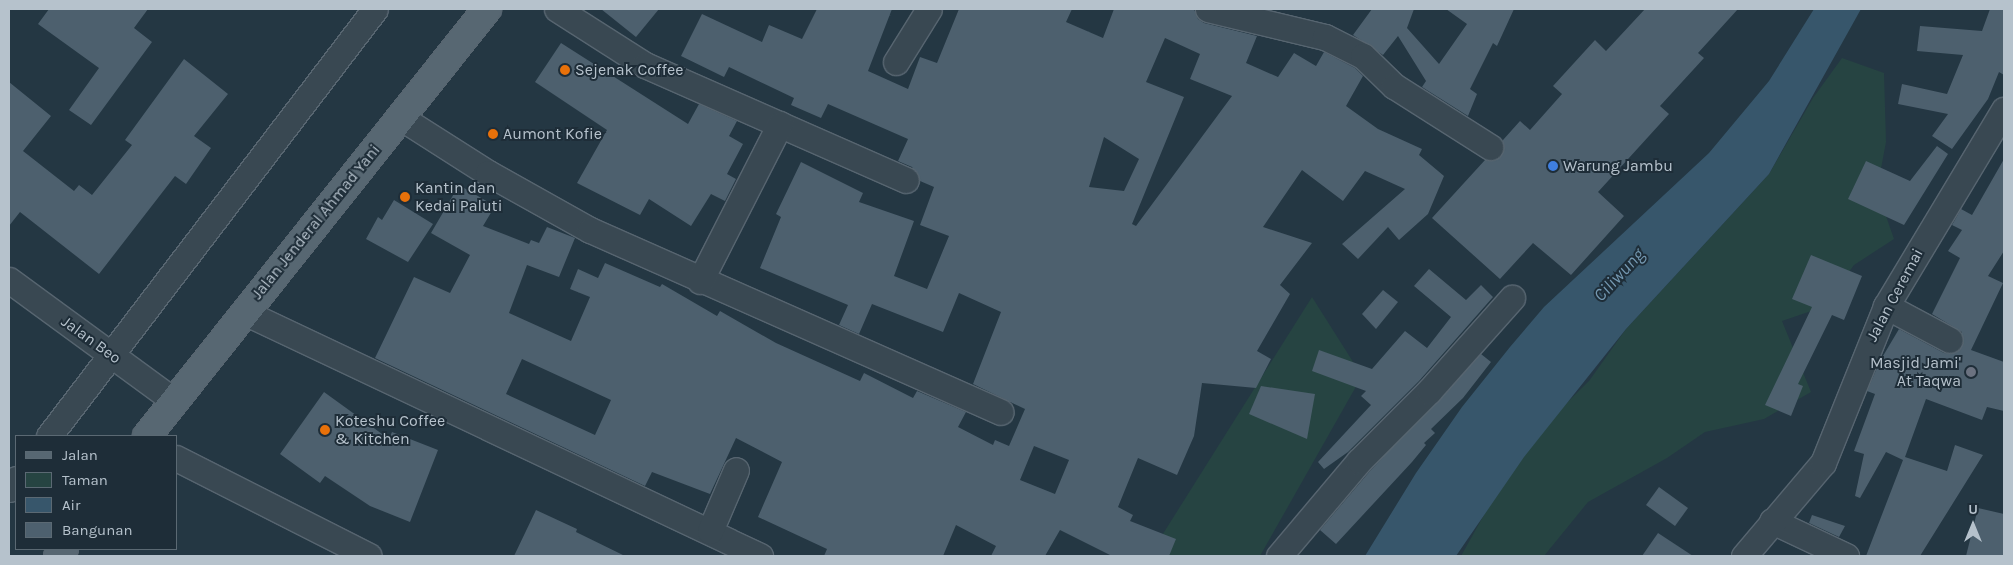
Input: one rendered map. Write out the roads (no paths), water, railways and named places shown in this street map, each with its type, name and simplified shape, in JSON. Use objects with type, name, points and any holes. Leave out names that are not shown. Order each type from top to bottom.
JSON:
[{"type":"main road","name":"Jalan Jenderal Ahmad Yani","points":[[148,435],[173,400],[487,9]]},
{"type":"street","points":[[50,435],[375,9]]},
{"type":"street","points":[[557,9],[645,65],[906,180]]},
{"type":"street","points":[[896,62],[929,9]]},
{"type":"street","points":[[1208,9],[1325,37],[1363,56],[1394,86],[1490,147]]},
{"type":"street","name":"Jalan Ceremai","points":[[1744,556],[1822,463],[1886,306],[2004,110]]},
{"type":"street","points":[[400,118],[488,173],[590,230],[700,281],[1000,412]]},
{"type":"street","points":[[700,281],[780,124]]},
{"type":"street","name":"Jalan Beo","points":[[9,280],[173,400]]},
{"type":"street","points":[[1279,556],[1359,461],[1428,391],[1512,298]]},
{"type":"street","points":[[1886,306],[1950,340]]},
{"type":"street","points":[[244,312],[760,556]]},
{"type":"street","points":[[178,459],[369,556]]},
{"type":"street","points":[[710,531],[736,470]]},
{"type":"street","points":[[1772,521],[1846,556]]},
{"type":"water","name":"Ciliwung","points":[[1814,9],[1861,9],[1769,174],[1626,329],[1524,457],[1456,556],[1365,556],[1416,473],[1462,407],[1510,347],[1544,307],[1709,153],[1769,81]]},
{"type":"place","name":"Sejenak Coffee","points":[[565,70]]},
{"type":"place","name":"Aumont Kofie","points":[[493,134]]},
{"type":"place","name":"Warung Jambu","points":[[1553,166]]},
{"type":"place","name":"Kantin dan Kedai Paluti","points":[[405,197]]},
{"type":"place","name":"Masjid Jami' At Taqwa","points":[[1971,372]]},
{"type":"place","name":"Koteshu Coffee & Kitchen","points":[[325,430]]}]
